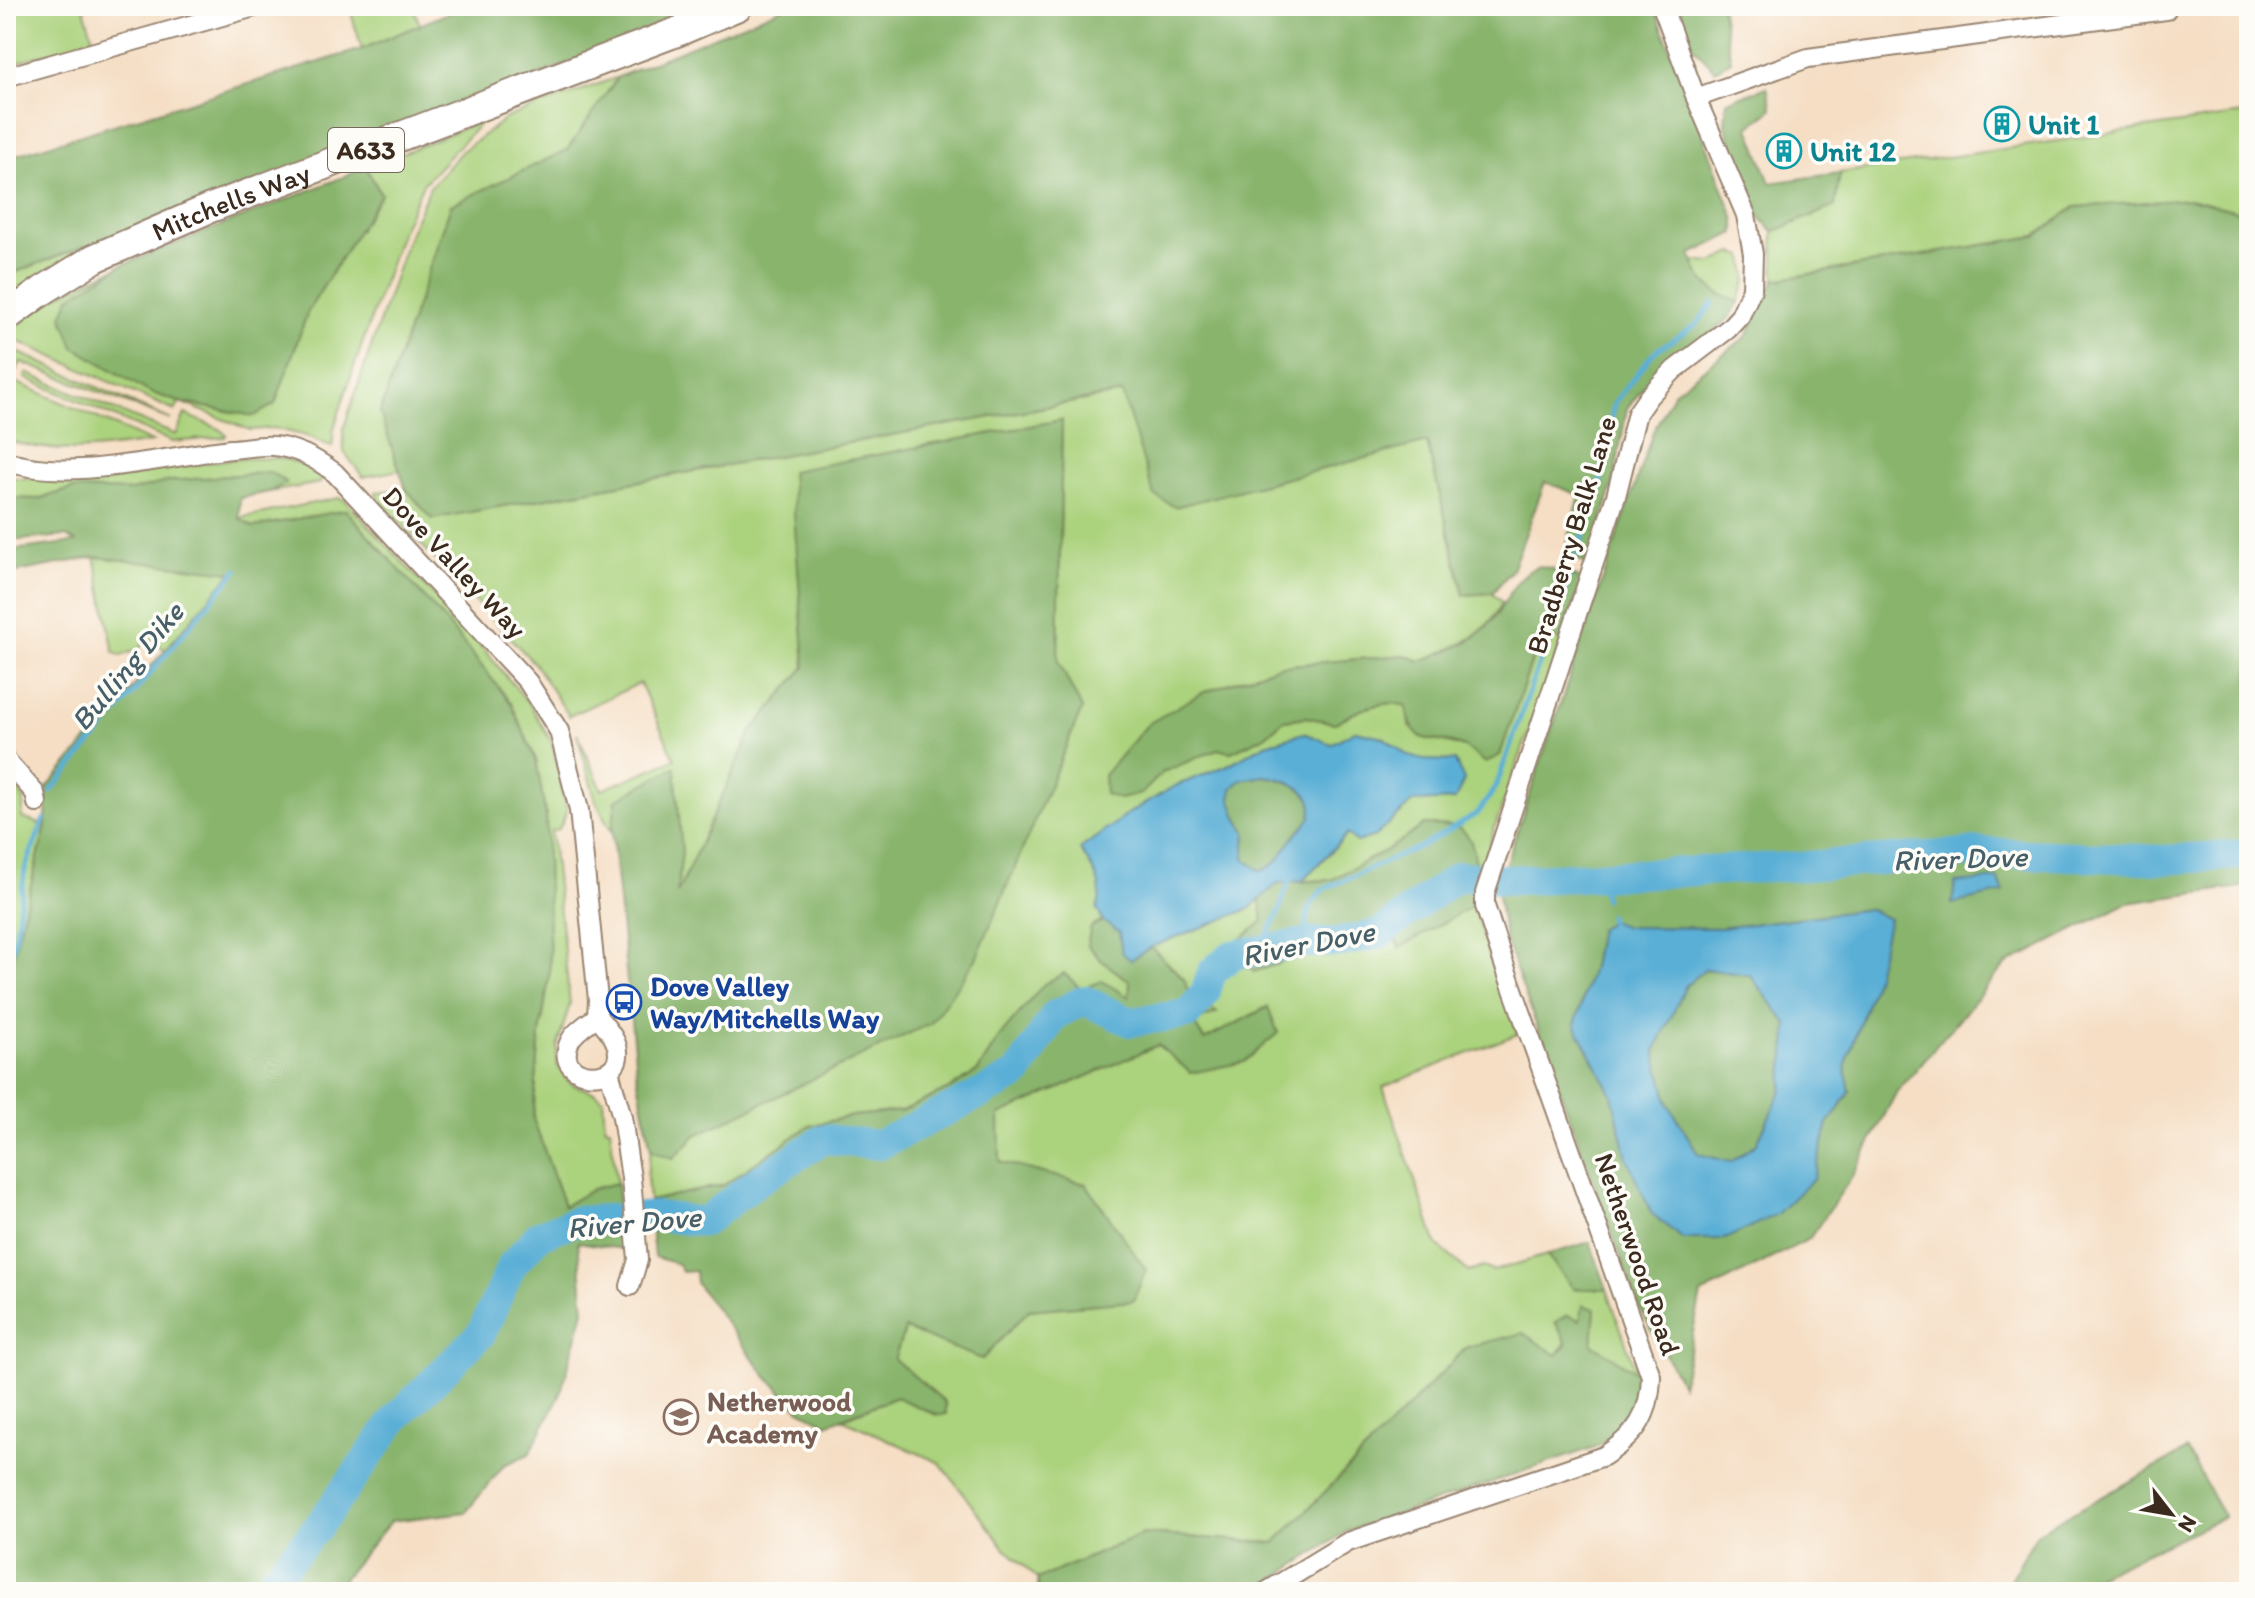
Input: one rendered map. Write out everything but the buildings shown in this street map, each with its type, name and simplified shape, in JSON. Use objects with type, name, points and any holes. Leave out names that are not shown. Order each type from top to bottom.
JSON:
[{"type":"main road","name":"Mitchells Way","points":[[6,317],[95,258],[208,209],[738,6]]},
{"type":"street","points":[[6,77],[258,6]]},
{"type":"street","name":"Bradberry Balk Lane","points":[[1485,893],[1612,509],[1637,413],[1662,381],[1728,329],[1740,316],[1752,289],[1753,254],[1746,215],[1696,98],[1662,6]]},
{"type":"street","points":[[1696,98],[1808,58],[2166,10]]},
{"type":"street","name":"Dove Valley Way","points":[[6,461],[18,466],[46,469],[101,467],[275,446],[319,461],[335,473],[528,682],[559,731],[579,810],[597,1016]]},
{"type":"street","points":[[6,760],[35,793],[37,803]]},
{"type":"street","name":"Netherwood Road","points":[[1266,1592],[1348,1542],[1604,1456],[1627,1441],[1647,1409],[1651,1376],[1504,964],[1485,906],[1485,893]]},
{"type":"street","points":[[597,1016],[616,1043],[616,1061],[609,1071],[596,1076],[584,1075],[575,1070],[568,1053],[570,1040],[597,1016]]},
{"type":"street","points":[[609,1071],[622,1117],[631,1178],[638,1254],[630,1286]]},
{"type":"green space","points":[[29,6],[83,6],[94,41],[6,65],[6,16]]},
{"type":"green space","points":[[349,6],[413,6],[420,25],[362,49]]},
{"type":"green space","points":[[465,6],[714,6],[96,249],[84,246],[6,276],[6,158],[362,49]]},
{"type":"green space","points":[[787,6],[1654,6],[1735,220],[1735,233],[1691,254],[1702,280],[1708,286],[1739,302],[1731,316],[1703,342],[1660,367],[1627,408],[1613,485],[1588,565],[1565,553],[1580,495],[1545,482],[1512,570],[1492,593],[1464,595],[1427,442],[1175,507],[1154,495],[1122,393],[432,519],[406,489],[380,413],[451,205],[567,150],[618,77]]},
{"type":"green space","points":[[1680,6],[1721,6],[1731,61],[1715,70],[1689,42]]},
{"type":"green space","points":[[618,77],[567,150],[451,205],[380,413],[400,470],[363,477],[344,452],[343,430],[410,232],[430,187],[461,152],[508,117]]},
{"type":"green space","points":[[1767,87],[1772,109],[1749,127],[1770,183],[1840,173],[1835,206],[1773,232],[1751,207],[1725,124],[1727,101]]},
{"type":"green space","points":[[2249,113],[2249,214],[2196,201],[2075,207],[2036,236],[1775,280],[1773,232],[1834,206],[1840,173]]},
{"type":"green space","points":[[483,120],[423,184],[402,230],[353,370],[334,428],[332,447],[310,437],[274,428],[250,430],[181,402],[254,416],[275,404],[308,311],[381,194],[366,168]]},
{"type":"green space","points":[[366,168],[381,194],[308,311],[275,404],[254,416],[179,402],[149,392],[74,347],[62,316],[70,297],[122,265]]},
{"type":"green space","points":[[2190,199],[2249,214],[2249,886],[2127,903],[2005,965],[1896,1093],[1854,1174],[1809,1239],[1701,1294],[1682,1385],[1639,1307],[1505,939],[1497,890],[1653,432],[1674,392],[1747,336],[1775,280],[2036,236],[2075,207]],"holes":[[[1869,909],[1875,979],[1845,1067],[1850,1093],[1828,1124],[1814,1178],[1627,1158],[1612,1094],[1575,1025],[1592,968],[1599,929],[1610,922],[1626,927],[1721,928]]]},
{"type":"green space","points":[[84,246],[96,249],[6,302],[6,276]]},
{"type":"green space","points":[[1733,253],[1744,256],[1747,279],[1739,302],[1711,288],[1700,276],[1693,261],[1712,263]]},
{"type":"green space","points":[[122,265],[70,297],[149,392],[180,402],[175,411],[6,336],[45,304]]},
{"type":"green space","points":[[6,347],[171,420],[21,362],[15,373],[6,370]]},
{"type":"green space","points":[[26,373],[176,435],[185,414],[220,429],[226,435],[172,442],[25,378]]},
{"type":"green space","points":[[6,375],[12,376],[11,380],[152,442],[60,450],[6,440]]},
{"type":"green space","points":[[1123,393],[1154,494],[1175,507],[1427,442],[1464,595],[1492,593],[1502,603],[1495,616],[1477,634],[1420,661],[1405,655],[1279,666],[1202,693],[1141,794],[1163,772],[1217,749],[1231,752],[1266,736],[1284,720],[1306,717],[1335,723],[1360,710],[1388,704],[1406,706],[1409,725],[1420,737],[1500,755],[1540,638],[1562,639],[1494,829],[1478,887],[1424,825],[1387,850],[1331,880],[1302,881],[1348,834],[1396,817],[1413,802],[1455,800],[1455,761],[1423,760],[1406,755],[1383,737],[1356,731],[1331,744],[1304,733],[1266,744],[1226,766],[1175,786],[1129,813],[1080,849],[1099,885],[1098,909],[1103,921],[1091,927],[1101,960],[1130,982],[1130,998],[1000,1036],[978,1071],[949,1089],[902,1111],[852,1116],[809,1126],[724,1185],[649,1201],[647,1175],[651,1150],[673,1158],[696,1135],[1082,709],[1058,662],[1062,420],[792,471],[805,667],[752,731],[676,898],[682,852],[616,800],[612,833],[596,802],[577,733],[602,790],[675,759],[640,683],[569,716],[534,663],[377,498],[376,492],[406,489],[432,519]]},
{"type":"green space","points":[[1062,420],[1058,661],[1082,709],[976,959],[931,1023],[696,1135],[673,1158],[651,1150],[636,1069],[612,833],[616,800],[675,767],[682,852],[677,894],[752,731],[805,667],[791,471]]},
{"type":"green space","points":[[281,458],[303,465],[323,478],[320,483],[269,492],[287,483],[270,472],[171,481],[131,491],[72,489],[39,499],[6,498],[6,475],[15,478],[74,479],[235,459]]},
{"type":"green space","points":[[270,472],[287,483],[269,492],[240,498],[239,518],[253,527],[346,510],[447,623],[511,703],[536,760],[546,817],[550,971],[540,1034],[533,1118],[564,1206],[593,1189],[617,1183],[623,1249],[578,1242],[584,1311],[560,1395],[529,1454],[504,1465],[466,1512],[391,1521],[332,1592],[6,1592],[6,983],[46,826],[47,788],[232,572],[95,557],[6,574],[6,551],[76,542],[66,536],[6,541],[6,498],[39,499],[72,489],[131,491],[171,481]]},
{"type":"green space","points":[[339,498],[345,500],[487,653],[531,706],[551,741],[567,811],[559,829],[551,831],[570,1004],[557,1047],[557,1065],[571,1084],[596,1093],[603,1099],[605,1127],[610,1128],[617,1183],[593,1189],[564,1206],[533,1118],[540,1034],[550,971],[546,817],[536,760],[511,703],[447,623],[346,510],[253,527],[239,518]]},
{"type":"green space","points":[[95,557],[233,571],[166,651],[150,637],[139,649],[121,656],[114,652]]},
{"type":"green space","points":[[1539,566],[1583,580],[1562,639],[1539,639],[1500,755],[1486,763],[1464,747],[1419,736],[1409,721],[1406,706],[1388,704],[1360,710],[1335,723],[1306,717],[1284,720],[1266,736],[1231,752],[1217,749],[1163,772],[1141,794],[1120,799],[1105,794],[1104,775],[1148,724],[1202,693],[1279,666],[1405,655],[1420,661],[1440,654],[1484,630],[1523,576]]},
{"type":"green space","points":[[6,774],[24,798],[22,818],[46,826],[6,983]]},
{"type":"green space","points":[[1264,776],[1298,787],[1312,807],[1309,820],[1279,859],[1261,871],[1244,859],[1246,832],[1231,801],[1232,788],[1241,780]]},
{"type":"green space","points":[[1424,825],[1454,827],[1468,836],[1476,865],[1473,905],[1400,948],[1385,923],[1313,946],[1254,972],[1233,946],[1263,921],[1260,899],[1278,883],[1331,880],[1387,850]]},
{"type":"green space","points":[[1260,899],[1263,921],[1277,964],[1313,946],[1385,923],[1400,947],[1473,905],[1495,976],[1518,1034],[1383,1087],[1437,1245],[1469,1272],[1483,1267],[1493,1271],[1547,1255],[1574,1289],[1607,1289],[1636,1372],[1592,1344],[1595,1309],[1580,1321],[1557,1356],[1467,1347],[1275,1543],[1143,1534],[1038,1579],[1004,1547],[940,1463],[842,1419],[896,1397],[937,1415],[945,1402],[894,1359],[905,1329],[982,1359],[1029,1310],[1133,1300],[999,1162],[999,1115],[1158,1045],[1191,1073],[1267,1007],[1205,1040],[1193,1023],[1216,1013],[1189,991],[1184,979],[1151,947],[1249,909]]},
{"type":"green space","points":[[1103,921],[1120,932],[1131,960],[1151,947],[1184,979],[1189,991],[1217,1013],[1194,1023],[1204,1040],[1268,1007],[1278,1033],[1244,1062],[1191,1073],[1158,1045],[999,1115],[1000,1162],[1086,1184],[1146,1270],[1133,1301],[1029,1310],[982,1359],[905,1329],[894,1359],[945,1402],[946,1414],[937,1415],[896,1397],[827,1424],[800,1410],[768,1378],[696,1283],[695,1271],[682,1272],[678,1264],[654,1257],[649,1201],[724,1185],[809,1126],[852,1116],[902,1111],[949,1089],[978,1071],[1000,1036],[1044,984],[1064,973],[1081,989],[1102,981],[1129,997],[1130,982],[1087,945],[1091,927]]},
{"type":"green space","points":[[1705,969],[1750,975],[1788,1025],[1782,1090],[1757,1143],[1731,1162],[1698,1154],[1668,1103],[1655,1051],[1686,985]]},
{"type":"green space","points":[[1590,1242],[1607,1289],[1574,1289],[1547,1255]]},
{"type":"green space","points":[[1583,1305],[1595,1309],[1592,1344],[1636,1372],[1627,1417],[1615,1433],[1595,1447],[1346,1532],[1254,1592],[1038,1592],[1038,1579],[1143,1534],[1275,1543],[1467,1347],[1523,1333],[1557,1355],[1567,1344],[1555,1322],[1567,1315],[1580,1320]]},
{"type":"green space","points":[[2187,1450],[2224,1517],[2088,1580],[2081,1592],[2012,1592],[2008,1583],[2038,1532]]},
{"type":"water","points":[[1355,731],[1383,737],[1407,755],[1423,760],[1455,761],[1464,780],[1455,800],[1413,802],[1375,836],[1357,842],[1347,834],[1302,881],[1278,883],[1249,909],[1151,947],[1131,960],[1122,953],[1119,932],[1103,921],[1097,909],[1099,885],[1080,849],[1129,813],[1175,786],[1226,766],[1266,744],[1304,733],[1331,744]],"holes":[[[1272,777],[1290,782],[1304,792],[1312,807],[1311,816],[1279,859],[1261,871],[1244,859],[1246,832],[1231,801],[1232,788],[1241,780]]]},
{"type":"water","points":[[1998,879],[2004,892],[1952,904],[1955,883]]},
{"type":"water","points":[[1869,909],[1889,919],[1875,979],[1845,1067],[1850,1092],[1828,1124],[1814,1178],[1777,1214],[1725,1239],[1683,1239],[1651,1213],[1627,1158],[1612,1094],[1575,1025],[1592,968],[1599,929],[1610,921],[1626,927],[1721,928]],"holes":[[[1705,969],[1750,975],[1788,1025],[1782,1090],[1757,1143],[1731,1162],[1698,1154],[1668,1103],[1655,1051],[1686,985]]]},
{"type":"waterway","points":[[1577,554],[1599,491],[1614,403],[1654,352],[1697,324],[1713,303]]},
{"type":"waterway","name":"Bulling Dike","points":[[51,791],[237,570]]},
{"type":"waterway","points":[[1305,943],[1308,909],[1322,890],[1424,845],[1478,813],[1496,787],[1569,577]]},
{"type":"waterway","name":"Bulling Dike","points":[[6,973],[16,934],[25,869],[44,819]]},
{"type":"waterway","name":"River Dove","points":[[262,1592],[320,1524],[396,1418],[481,1334],[512,1265],[539,1235],[576,1221],[657,1216],[704,1222],[755,1183],[824,1139],[879,1145],[1017,1075],[1055,1015],[1084,1000],[1130,1022],[1188,1014],[1205,994],[1212,972],[1232,955],[1305,943],[1341,942],[1379,934],[1458,876],[1512,880],[1808,866],[1978,852],[2165,860],[2249,854]]},
{"type":"waterway","points":[[1599,876],[1605,899]]},
{"type":"waterway","points":[[1260,950],[1278,914],[1289,882]]},
{"type":"waterway","points":[[1609,916],[1610,921]]},
{"type":"waterway","name":"Bulling Dike","points":[[6,1002],[6,1040]]},
{"type":"place","name":"Unit 1","points":[[2002,124]]},
{"type":"place","name":"Unit 12","points":[[1784,151]]},
{"type":"place","name":"Dove Valley Way/Mitchells Way","points":[[624,1002]]},
{"type":"place","name":"Netherwood Academy","points":[[681,1417]]}]
